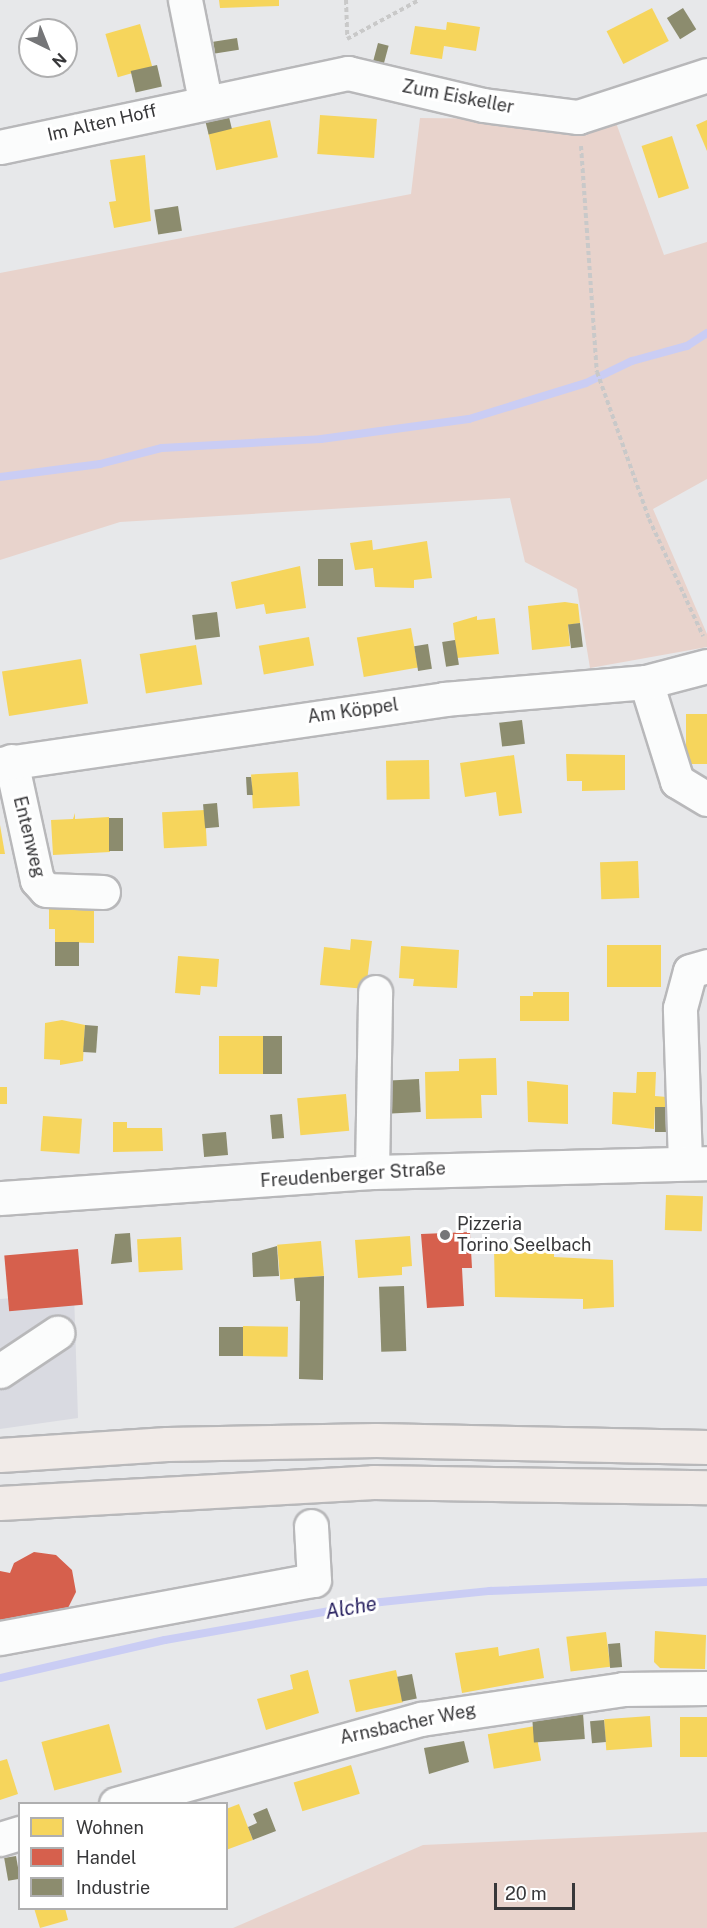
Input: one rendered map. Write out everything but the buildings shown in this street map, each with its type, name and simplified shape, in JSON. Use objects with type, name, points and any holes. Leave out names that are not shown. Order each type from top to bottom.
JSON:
[{"type":"main road","points":[[0,1455],[167,1444],[376,1440],[707,1447]]},
{"type":"main road","points":[[0,1503],[373,1482],[707,1487]]},
{"type":"street","points":[[185,0],[205,100]]},
{"type":"street","name":"Zum Eiskeller","points":[[205,100],[348,74],[483,105],[578,117],[707,75]]},
{"type":"street","name":"Im Alten Hoff","points":[[0,147],[205,100]]},
{"type":"street","name":"Am Köppel","points":[[5,763],[444,699],[646,682],[707,666]]},
{"type":"street","points":[[646,682],[677,781],[707,799]]},
{"type":"street","name":"Entenweg","points":[[5,763],[38,880],[46,890],[103,892]]},
{"type":"street","points":[[696,1162],[680,1008],[690,971],[707,966]]},
{"type":"street","points":[[372,1172],[375,992]]},
{"type":"street","name":"Freudenberger Straße","points":[[0,1198],[372,1172],[696,1162]]},
{"type":"street","points":[[0,1371],[57,1333]]},
{"type":"street","points":[[0,1638],[314,1580],[310,1526]]},
{"type":"street","name":"Arnsbacher Weg","points":[[120,1802],[421,1719],[623,1689],[707,1688]]},
{"type":"street","points":[[0,1839],[18,1834]]},
{"type":"path","points":[[346,0],[347,39],[419,0]]},
{"type":"path","points":[[578,117],[597,372],[649,519],[707,645]]},
{"type":"shaded area","points":[[420,118],[615,120],[664,255],[707,242],[707,479],[653,509],[707,634],[707,647],[590,668],[577,589],[525,562],[510,498],[120,522],[0,560],[0,273],[411,194]]},
{"type":"shaded area","points":[[74,1293],[78,1418],[0,1429],[0,1299]]},
{"type":"shaded area","points":[[707,1832],[707,1928],[233,1928],[423,1845]]},
{"type":"waterway","points":[[0,477],[100,464],[162,448],[321,439],[469,419],[586,383],[632,361],[687,346],[707,333]]},
{"type":"waterway","name":"Alche","points":[[0,1678],[165,1640],[381,1602],[490,1591],[707,1582]]},
{"type":"place","name":"Pizzeria Torino Seelbach","points":[[445,1235]]}]
